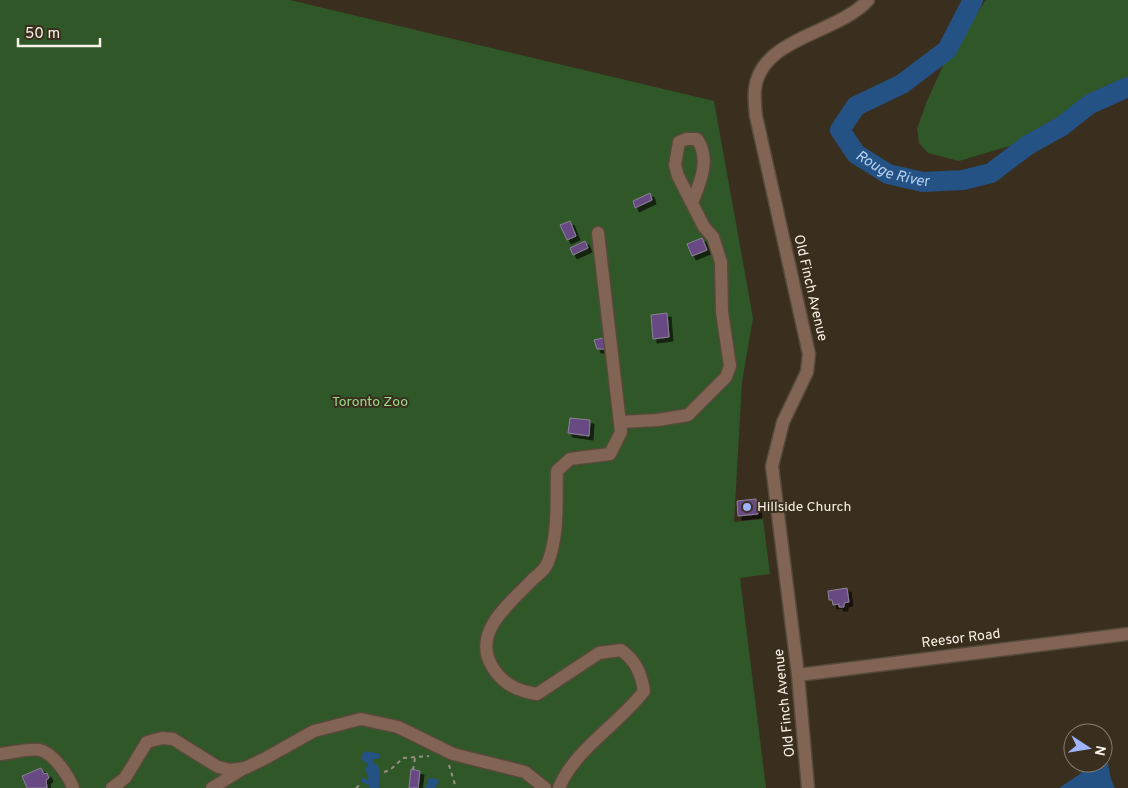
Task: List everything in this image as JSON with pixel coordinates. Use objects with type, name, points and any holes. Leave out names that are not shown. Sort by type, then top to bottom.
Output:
[{"type":"street","name":"Old Finch Avenue","points":[[808,788],[798,675],[772,466],[783,422],[807,372],[809,354],[756,116],[755,89],[760,72],[772,57],[792,42],[859,10],[868,0]]},
{"type":"street","points":[[620,422],[688,416],[726,377],[730,366],[722,312],[721,262],[718,249],[692,203]]},
{"type":"street","points":[[559,788],[562,778],[587,747],[617,721],[644,691],[641,675],[632,658],[621,650],[599,653],[537,694],[517,690],[499,676],[488,660],[485,641],[493,621],[548,564],[556,530],[557,471],[570,459],[610,454],[621,432],[598,233]]},
{"type":"street","name":"Reesor Road","points":[[798,675],[1128,634]]},
{"type":"street","points":[[212,788],[314,731],[361,719],[398,727],[453,754],[525,772],[545,788]]},
{"type":"street","points":[[112,788],[125,778],[147,742],[162,738],[173,739],[183,744],[218,767],[231,770],[245,768]]},
{"type":"street","points":[[0,754],[41,750],[52,758],[70,780],[73,788]]},
{"type":"path","points":[[384,772],[390,770],[404,758],[433,756]]},
{"type":"path","points":[[413,770],[415,758]]},
{"type":"path","points":[[441,760],[449,765],[456,788]]},
{"type":"path","points":[[356,788],[362,783]]},
{"type":"green space","name":"Toronto Zoo","points":[[0,0],[290,0],[714,101],[753,318],[742,382],[734,522],[763,519],[770,574],[740,578],[766,788],[0,788]]},
{"type":"green space","points":[[986,0],[1128,0],[1128,86],[1013,145],[959,161],[928,153],[919,143],[917,129],[927,101],[947,57]]},
{"type":"water","points":[[365,751],[380,754],[379,759],[375,758],[372,761],[378,766],[380,775],[379,788],[370,788],[370,786],[362,782],[362,777],[366,780],[369,777],[365,770],[368,764],[367,762],[365,764],[361,757]]},
{"type":"water","points":[[1110,773],[1115,788],[1059,788],[1080,774]]},
{"type":"water","points":[[434,778],[439,781],[435,788],[426,788],[428,779]]},
{"type":"building","points":[[650,193],[652,200],[635,208],[633,201]]},
{"type":"building","points":[[570,221],[576,236],[567,240],[560,225]]},
{"type":"building","points":[[702,238],[707,250],[692,256],[687,244]]},
{"type":"building","points":[[585,241],[588,248],[573,255],[570,248]]},
{"type":"building","points":[[667,313],[669,337],[653,339],[651,315]]},
{"type":"building","points":[[603,338],[605,349],[597,349],[594,340]]},
{"type":"building","points":[[570,418],[590,420],[589,436],[568,433]]},
{"type":"building","name":"Hillside Church","points":[[756,499],[758,514],[738,516],[737,501]]},
{"type":"building","points":[[847,588],[849,602],[844,603],[844,607],[839,607],[839,604],[833,605],[832,600],[829,600],[828,591]]},
{"type":"building","points":[[41,768],[44,774],[47,773],[49,778],[46,780],[47,788],[27,788],[22,776]]},
{"type":"building","points":[[411,769],[420,771],[418,788],[409,788]]},
{"type":"waterway","name":"Rouge River","points":[[973,0],[947,50],[902,84],[856,106],[840,130],[856,154],[888,174],[923,182],[963,180],[991,173],[1028,145],[1062,126],[1090,104],[1128,87]]},
{"type":"place","name":"Hillside Church","points":[[747,507]]}]
